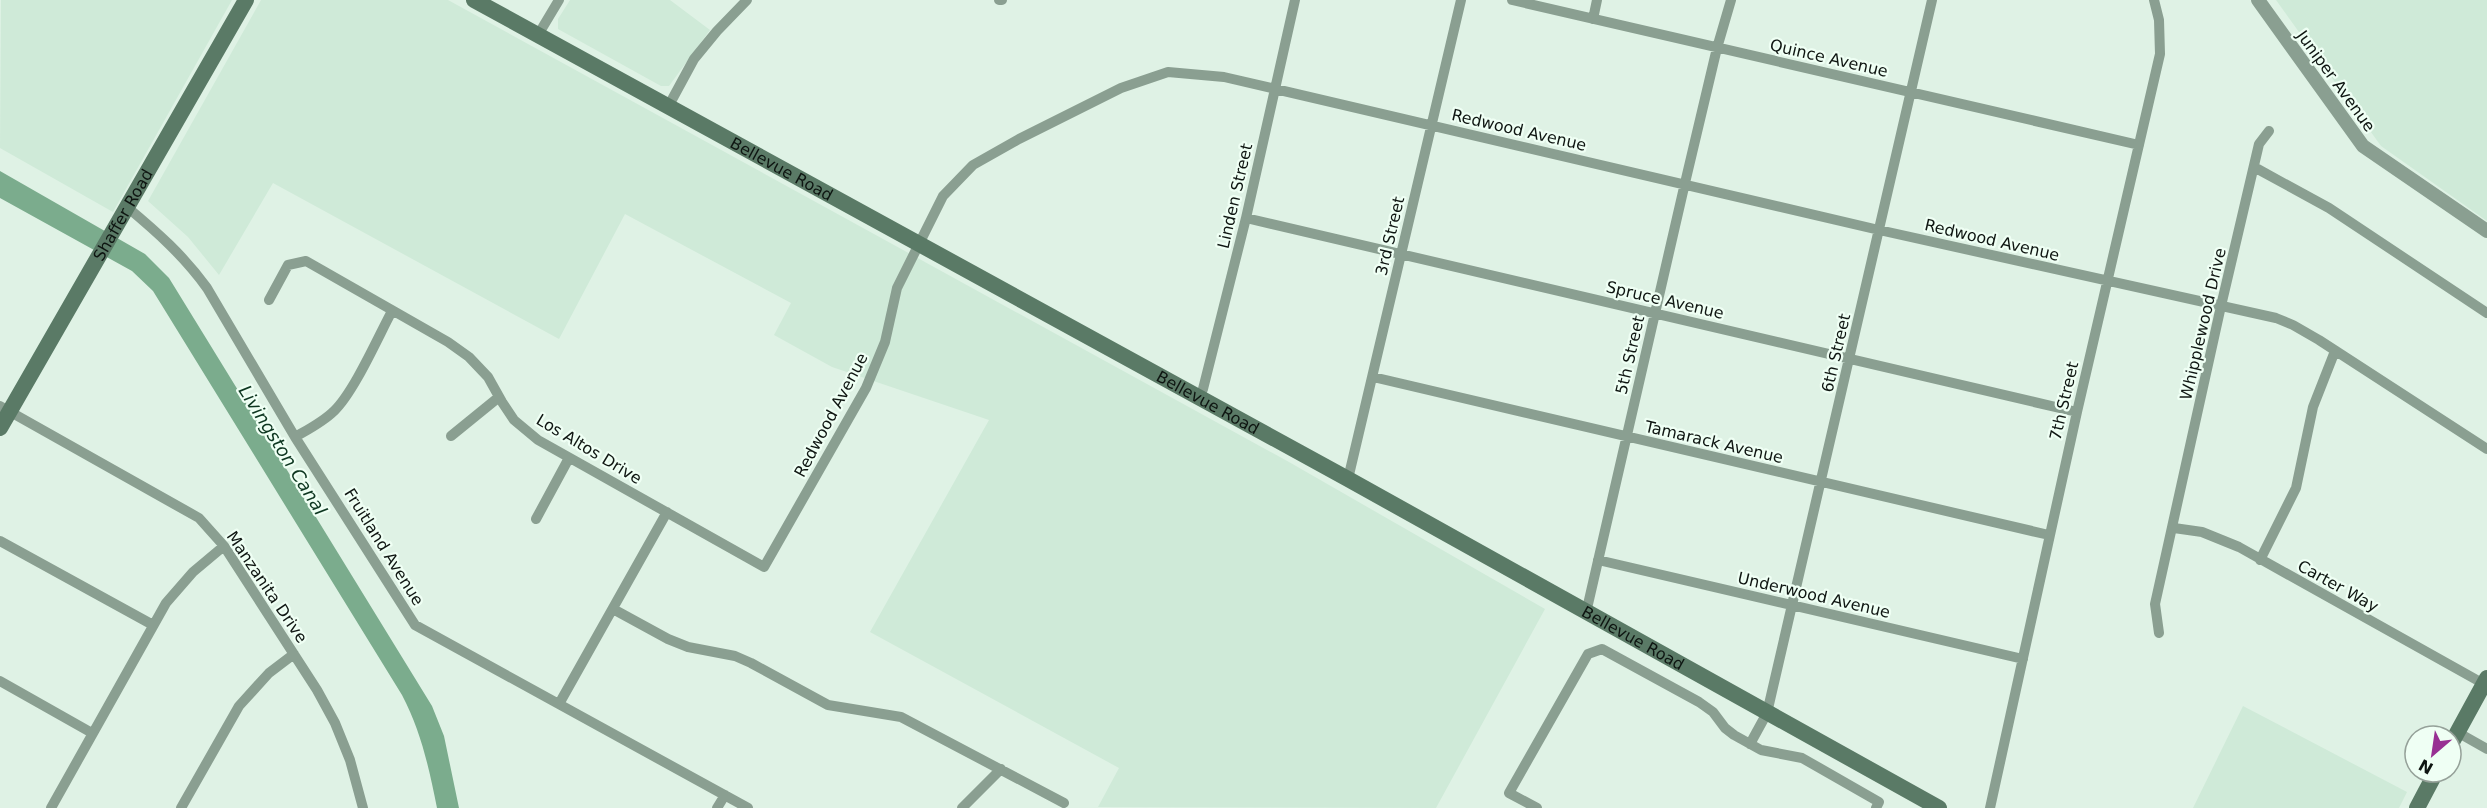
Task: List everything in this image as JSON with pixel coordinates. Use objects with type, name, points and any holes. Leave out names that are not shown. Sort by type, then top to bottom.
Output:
[{"type":"main road","name":"Shaffer Road","points":[[0,428],[5,408],[93,267],[246,0]]},
{"type":"main road","name":"Bellevue Road","points":[[474,0],[1348,479],[1939,808]]},
{"type":"main road","points":[[2462,724],[2485,681]]},
{"type":"main road","points":[[2417,808],[2430,784]]},
{"type":"street","points":[[538,35],[560,0]]},
{"type":"street","points":[[668,107],[694,59],[747,0]]},
{"type":"street","name":"Linden Street","points":[[1198,398],[1203,389],[1246,218],[1295,0]]},
{"type":"street","name":"3rd Street","points":[[1348,479],[1461,0]]},
{"type":"street","name":"Quince Avenue","points":[[1512,0],[2139,145]]},
{"type":"street","points":[[1593,19],[1597,0]]},
{"type":"street","name":"5th Street","points":[[1586,613],[1684,183],[1731,0]]},
{"type":"street","name":"6th Street","points":[[1750,744],[1767,713],[1932,0]]},
{"type":"street","name":"7th Street","points":[[1990,808],[2049,535],[2160,54],[2159,20],[2154,0]]},
{"type":"street","name":"Juniper Avenue","points":[[2258,0],[2363,146],[2487,231]]},
{"type":"street","name":"Redwood Avenue","points":[[764,567],[866,388],[885,342],[897,288],[944,196],[974,165],[1019,139],[1121,88],[1168,72],[1224,77],[1879,230],[2276,318],[2293,325],[2335,351],[2487,449]]},
{"type":"street","name":"Whipplewood Drive","points":[[2159,633],[2155,604],[2174,528],[2220,306],[2259,144],[2269,131]]},
{"type":"street","points":[[2254,167],[2329,208],[2487,313]]},
{"type":"street","name":"Fruitland Avenue","points":[[127,207],[167,241],[191,266],[207,288],[295,436],[415,625],[748,808]]},
{"type":"street","name":"Spruce Avenue","points":[[1246,218],[2077,412]]},
{"type":"street","name":"Los Altos Drive","points":[[269,300],[288,265],[306,261],[448,342],[469,357],[488,377],[514,420],[538,440],[764,567]]},
{"type":"street","points":[[295,436],[317,424],[335,410],[347,394],[392,311]]},
{"type":"street","points":[[2260,560],[2296,488],[2313,407],[2335,351]]},
{"type":"street","name":"Tamarack Avenue","points":[[1373,377],[1626,438],[2049,535]]},
{"type":"street","points":[[451,436],[499,397]]},
{"type":"street","name":"Manzanita Drive","points":[[5,408],[199,518],[224,546],[317,690],[335,723],[353,770],[363,808]]},
{"type":"street","points":[[536,519],[569,458]]},
{"type":"street","points":[[559,704],[667,512]]},
{"type":"street","name":"Carter Way","points":[[2174,528],[2202,532],[2239,547],[2485,681]]},
{"type":"street","points":[[0,541],[153,625]]},
{"type":"street","points":[[51,808],[166,603],[179,587],[224,546]]},
{"type":"street","name":"Underwood Avenue","points":[[1598,560],[2023,659]]},
{"type":"street","points":[[612,609],[688,647],[735,656],[751,663],[828,705],[901,717],[1064,803]]},
{"type":"street","points":[[1537,808],[1509,793],[1588,654],[1602,649],[1699,702],[1713,712],[1725,728],[1750,744],[1761,750],[1802,758],[1877,805]]},
{"type":"street","points":[[181,808],[239,706],[268,673],[294,654]]},
{"type":"street","points":[[0,681],[92,733]]},
{"type":"street","points":[[2463,741],[2487,748]]},
{"type":"street","points":[[962,808],[1001,769]]},
{"type":"street","points":[[717,808],[725,795]]},
{"type":"shaded area","points":[[1,0],[232,0],[113,212],[0,148]]},
{"type":"shaded area","points":[[261,0],[448,0],[1289,462],[1545,609],[1436,808],[1098,807],[1119,768],[870,632],[989,420],[832,367],[774,335],[791,303],[625,214],[559,339],[273,183],[219,275],[188,237],[148,201]]},
{"type":"shaded area","points":[[570,0],[670,0],[710,30],[669,86],[661,86],[558,29],[558,19]]},
{"type":"shaded area","points":[[2276,0],[2487,0],[2487,221],[2381,146]]},
{"type":"shaded area","points":[[0,171],[145,254],[169,278],[432,706],[444,736],[459,808],[437,808],[419,736],[402,695],[153,291],[132,271],[0,198]]},
{"type":"shaded area","points":[[2243,706],[2407,792],[2399,808],[2193,808]]},
{"type":"water label","name":"Livingston Canal","points":[[283,450]]}]
